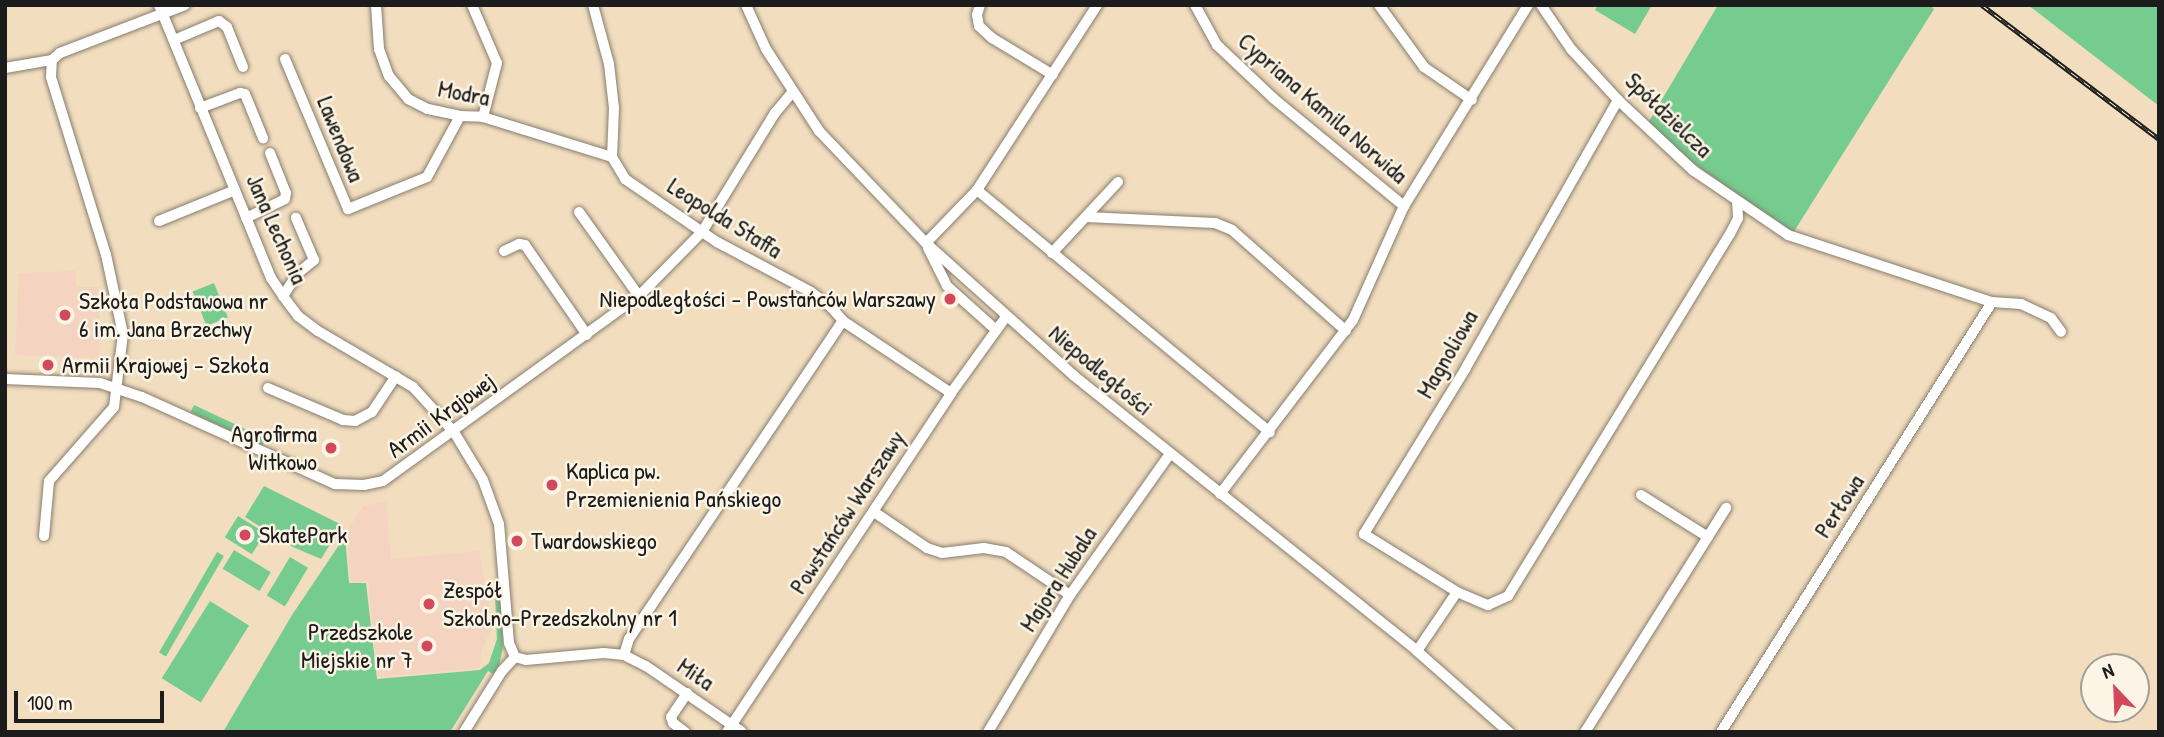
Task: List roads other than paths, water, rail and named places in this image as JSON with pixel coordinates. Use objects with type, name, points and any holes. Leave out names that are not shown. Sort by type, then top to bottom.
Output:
[{"type":"street","points":[[5,68],[52,60],[60,53],[161,10],[185,5]]},
{"type":"street","name":"Modra","points":[[376,5],[379,49],[389,76],[408,99],[428,109],[460,116],[484,117],[611,157]]},
{"type":"street","points":[[472,5],[497,63],[484,117]]},
{"type":"street","points":[[593,5],[609,64],[614,108],[611,157]]},
{"type":"street","name":"Niepodległości","points":[[746,5],[766,49],[792,93],[840,155],[926,243],[1006,318],[1170,455],[1417,651],[1509,732]]},
{"type":"street","points":[[980,5],[976,15],[979,26],[992,38],[1052,75]]},
{"type":"street","points":[[996,330],[947,286],[926,243],[977,190],[1097,5]]},
{"type":"street","name":"Cypriana Kamila Norwida","points":[[1195,5],[1217,45],[1293,115],[1404,206]]},
{"type":"street","points":[[1379,5],[1424,67],[1472,100]]},
{"type":"street","points":[[1220,494],[1346,331],[1404,206],[1472,100],[1528,5]]},
{"type":"street","name":"Spółdzielcza","points":[[1541,5],[1571,49],[1618,100],[1694,171],[1788,235],[1992,302],[2021,304],[2051,318],[2061,332]]},
{"type":"street","name":"Jana Lechonia","points":[[161,10],[271,278],[282,296],[298,316],[318,331],[396,376],[422,395],[454,432],[483,480],[495,508],[509,643],[515,657]]},
{"type":"street","points":[[174,40],[219,21],[227,27],[243,67]]},
{"type":"street","name":"Lawendowa","points":[[285,59],[348,209],[426,177],[460,116]]},
{"type":"street","points":[[44,536],[49,481],[106,420],[116,402],[123,334],[121,312],[51,77],[52,60]]},
{"type":"street","points":[[200,108],[240,93],[245,94],[263,138]]},
{"type":"street","name":"Armii Krajowej","points":[[5,379],[100,383],[118,388],[335,484],[363,485],[383,481],[639,296],[702,232],[775,113],[792,93]]},
{"type":"street","name":"Magnoliowa","points":[[1618,100],[1466,368],[1364,534],[1457,592],[1488,604],[1508,596],[1730,234],[1738,218],[1737,201]]},
{"type":"street","points":[[246,218],[285,199],[286,193],[270,153]]},
{"type":"street","name":"Leopolda Staffa","points":[[611,157],[625,179],[702,232],[781,279],[811,292],[831,307],[843,321],[951,393]]},
{"type":"street","points":[[1052,253],[1118,182]]},
{"type":"street","points":[[159,221],[235,190]]},
{"type":"street","points":[[977,190],[1270,432]]},
{"type":"street","points":[[579,212],[639,296]]},
{"type":"street","points":[[1086,217],[1215,223],[1232,230],[1346,331]]},
{"type":"street","points":[[282,296],[298,273],[314,260],[296,218]]},
{"type":"street","points":[[504,251],[519,244],[525,245],[587,335]]},
{"type":"street","name":"Perłowa","points":[[1721,732],[1992,302]]},
{"type":"street","name":"Powstańców Warszawy","points":[[729,728],[951,393],[1006,318]]},
{"type":"street","points":[[464,732],[502,671],[515,657],[534,659],[604,653],[624,655],[628,639],[843,321]]},
{"type":"street","points":[[268,388],[343,420],[355,421],[372,412],[396,376]]},
{"type":"street","name":"Majora Hubala","points":[[988,732],[1070,595],[1170,455]]},
{"type":"street","points":[[1641,495],[1708,537]]},
{"type":"street","points":[[1585,732],[1727,508]]},
{"type":"street","points":[[874,512],[927,548],[943,553],[984,548],[1006,552],[1070,595]]},
{"type":"street","points":[[1417,651],[1457,592]]},
{"type":"street","name":"Miła","points":[[624,655],[687,693],[729,728],[742,732]]},
{"type":"street","points":[[685,732],[673,723],[671,717],[687,693]]},
{"type":"railway","points":[[1982,5],[2159,139]]},
{"type":"place","name":"Niepodległości - Powstańców Warszawy","points":[[950,299]]},
{"type":"place","name":"Szkoła Podstawowa nr 6 im. Jana Brzechwy","points":[[65,315]]},
{"type":"place","name":"Armii Krajowej - Szkoła","points":[[48,365]]},
{"type":"place","name":"Agrofirma Witkowo","points":[[331,448]]},
{"type":"place","name":"Kaplica pw. Przemienienia Pańskiego","points":[[552,485]]},
{"type":"place","name":"SkatePark","points":[[245,535]]},
{"type":"place","name":"Twardowskiego","points":[[517,541]]},
{"type":"place","name":"Zespół Szkolno-Przedszkolny nr 1","points":[[429,604]]},
{"type":"place","name":"Przedszkole Miejskie nr 7","points":[[427,646]]}]
